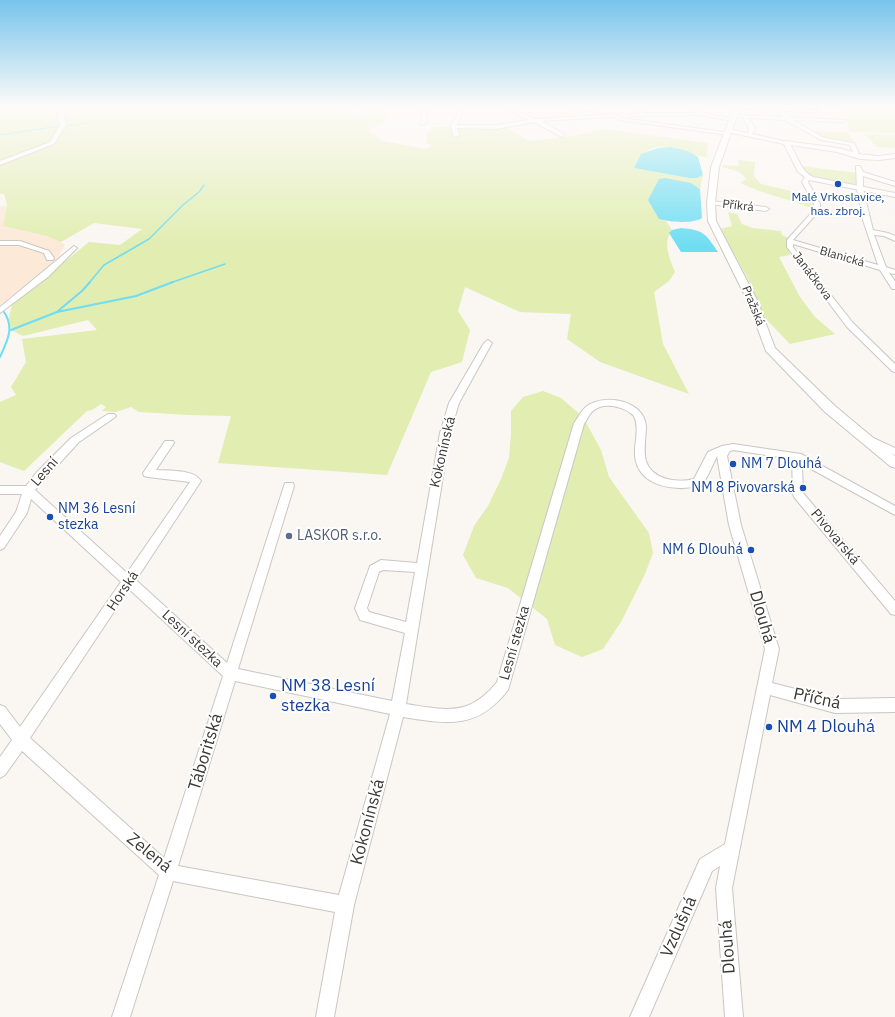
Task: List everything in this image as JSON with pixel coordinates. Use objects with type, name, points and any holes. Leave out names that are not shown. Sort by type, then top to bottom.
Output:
[{"type":"main road","name":"Pražská","points":[[720,152],[715,167],[711,203],[712,221],[752,300],[770,349],[808,389],[862,437],[895,463]]},
{"type":"street","points":[[0,163],[30,152]]},
{"type":"street","name":"Janáčkova","points":[[793,152],[801,174],[807,178],[805,182],[817,204],[817,210],[789,242],[790,247],[850,325],[895,369]]},
{"type":"street","points":[[844,152],[860,157],[871,158],[895,156]]},
{"type":"street","points":[[860,157],[858,167],[860,173],[860,189],[869,232],[882,269],[895,287]]},
{"type":"street","points":[[860,173],[895,184]]},
{"type":"street","points":[[807,178],[825,183],[895,195]]},
{"type":"street","name":"Příkrá","points":[[711,203],[766,209]]},
{"type":"street","points":[[869,232],[886,234],[895,239]]},
{"type":"street","name":"Blanická","points":[[789,242],[895,272]]},
{"type":"street","points":[[0,243],[20,243],[47,252],[50,258]]},
{"type":"street","points":[[0,311],[18,295],[45,275],[74,248]]},
{"type":"street","name":"Kokonínská","points":[[325,1017],[345,905],[398,709],[445,433],[454,404],[488,343]]},
{"type":"street","name":"Lesní stezka","points":[[29,490],[230,674],[398,709],[441,716],[465,714],[481,707],[492,699],[503,685],[579,423],[590,409],[600,404],[613,404],[635,412],[641,420],[641,461],[647,471],[657,479],[668,483],[679,485],[698,482],[703,475],[712,454],[726,448]]},
{"type":"street","name":"Lesní","points":[[0,545],[20,513],[29,490],[40,476],[75,440],[112,416]]},
{"type":"street","points":[[862,437],[895,452]]},
{"type":"street","name":"Horská","points":[[0,770],[196,481],[190,478],[148,473],[169,443]]},
{"type":"street","points":[[726,448],[733,447],[797,456],[895,511]]},
{"type":"street","name":"Dlouhá","points":[[726,448],[722,456],[736,525],[772,649],[724,888],[734,1017]]},
{"type":"street","name":"Pivovarská","points":[[797,456],[798,494],[895,610]]},
{"type":"street","name":"Táboritská","points":[[121,1017],[289,486]]},
{"type":"street","points":[[0,490],[29,490]]},
{"type":"street","points":[[413,628],[364,616],[361,608],[374,569],[381,565],[422,568]]},
{"type":"street","name":"Příčná","points":[[764,687],[835,706],[895,705]]},
{"type":"street","name":"Zelená","points":[[0,712],[21,740],[168,872],[345,905]]},
{"type":"street","name":"Vzdušná","points":[[639,1017],[706,865],[732,849]]},
{"type":"shaded area","points":[[7,205],[3,226],[46,236],[65,244],[58,258],[0,305],[0,206]]},
{"type":"green space","points":[[0,152],[645,152],[634,168],[689,178],[697,178],[703,175],[700,189],[691,183],[659,219],[666,221],[672,230],[669,234],[667,245],[669,256],[675,272],[669,281],[654,292],[663,344],[689,394],[600,362],[567,339],[571,314],[520,312],[465,287],[458,311],[470,330],[462,362],[431,372],[387,475],[218,463],[231,416],[139,412],[131,407],[116,412],[102,411],[106,407],[101,404],[92,410],[87,411],[24,471],[0,462],[0,402],[16,395],[11,387],[26,362],[22,339],[97,330],[88,320],[23,336],[11,330],[9,318],[12,305],[89,242],[120,245],[142,229],[94,223],[61,242],[46,236],[3,226],[7,205],[4,194],[0,194]]},
{"type":"green space","points":[[688,152],[707,152],[707,157]]},
{"type":"green space","points":[[738,160],[755,162],[754,176],[761,184],[799,193],[809,197],[812,208],[740,183],[746,179],[742,174],[722,167],[723,165],[739,166]]},
{"type":"green space","points":[[800,166],[858,173],[859,187],[810,178]]},
{"type":"green space","points":[[728,212],[737,214],[742,224],[753,228],[781,231],[782,235],[789,238],[787,244],[790,255],[779,257],[800,297],[815,317],[835,334],[790,344],[765,318],[747,277],[720,229],[732,226]]},
{"type":"green space","points":[[543,391],[561,398],[583,417],[601,450],[609,477],[649,533],[653,553],[645,574],[621,622],[603,649],[582,657],[555,645],[547,619],[508,588],[476,578],[463,555],[474,526],[488,506],[509,458],[511,411],[523,397]]},
{"type":"water","points":[[645,152],[690,152],[698,157],[703,175],[697,178],[689,178],[634,168],[641,154]]},
{"type":"water","points":[[665,178],[691,183],[700,189],[702,218],[687,222],[675,222],[659,219],[648,200],[659,179]]},
{"type":"water","points":[[681,228],[699,231],[707,237],[718,252],[681,252],[669,233],[672,230]]},
{"type":"waterway","points":[[89,283],[104,265],[149,239],[183,205],[199,192],[204,185]]},
{"type":"waterway","points":[[170,283],[225,264]]},
{"type":"waterway","points":[[58,311],[82,291],[90,282]]},
{"type":"waterway","points":[[11,330],[57,312],[136,296],[173,282]]},
{"type":"waterway","points":[[0,357],[9,334],[9,324],[4,312]]},
{"type":"place","name":"Malé Vrkoslavice, has. zbroj.","points":[[838,184]]},
{"type":"place","name":"NM 7 Dlouhá","points":[[733,464]]},
{"type":"place","name":"NM 8 Pivovarská","points":[[803,488]]},
{"type":"place","name":"NM 36 Lesní stezka","points":[[50,517]]},
{"type":"place","name":"LASKOR s.r.o.","points":[[289,536]]},
{"type":"place","name":"NM 6 Dlouhá","points":[[751,550]]},
{"type":"place","name":"NM 38 Lesní stezka","points":[[273,696]]},
{"type":"place","name":"NM 4 Dlouhá","points":[[769,727]]}]
